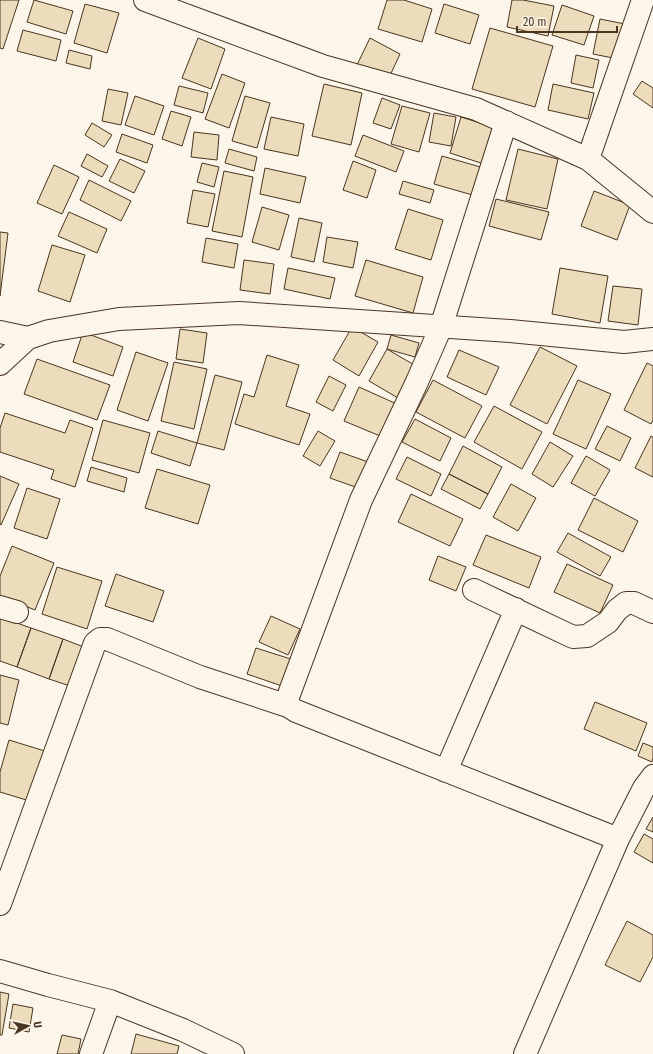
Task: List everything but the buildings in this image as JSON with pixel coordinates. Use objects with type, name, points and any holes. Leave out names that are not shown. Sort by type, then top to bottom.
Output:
[{"type":"street","points":[[145,0],[324,66],[476,109],[588,159],[653,212]]},
{"type":"street","points":[[588,159],[643,0]]},
{"type":"street","points":[[288,706],[288,697],[361,500],[416,384],[441,327],[506,122]]},
{"type":"street","points":[[0,364],[28,338],[49,331],[119,319],[239,313],[510,331],[624,342],[653,339]]},
{"type":"street","points":[[0,332],[28,338]]},
{"type":"street","points":[[474,590],[573,637],[586,636],[608,622],[617,610],[626,603],[634,603],[653,612]]},
{"type":"street","points":[[446,771],[516,610]]},
{"type":"street","points":[[0,904],[95,643],[100,639],[106,639],[200,677],[288,706],[296,711],[618,839]]},
{"type":"street","points":[[525,1054],[618,839],[644,788],[653,776]]},
{"type":"street","points":[[0,971],[48,986],[110,1001],[183,1030],[233,1054]]},
{"type":"street","points":[[91,1054],[110,1001]]}]
